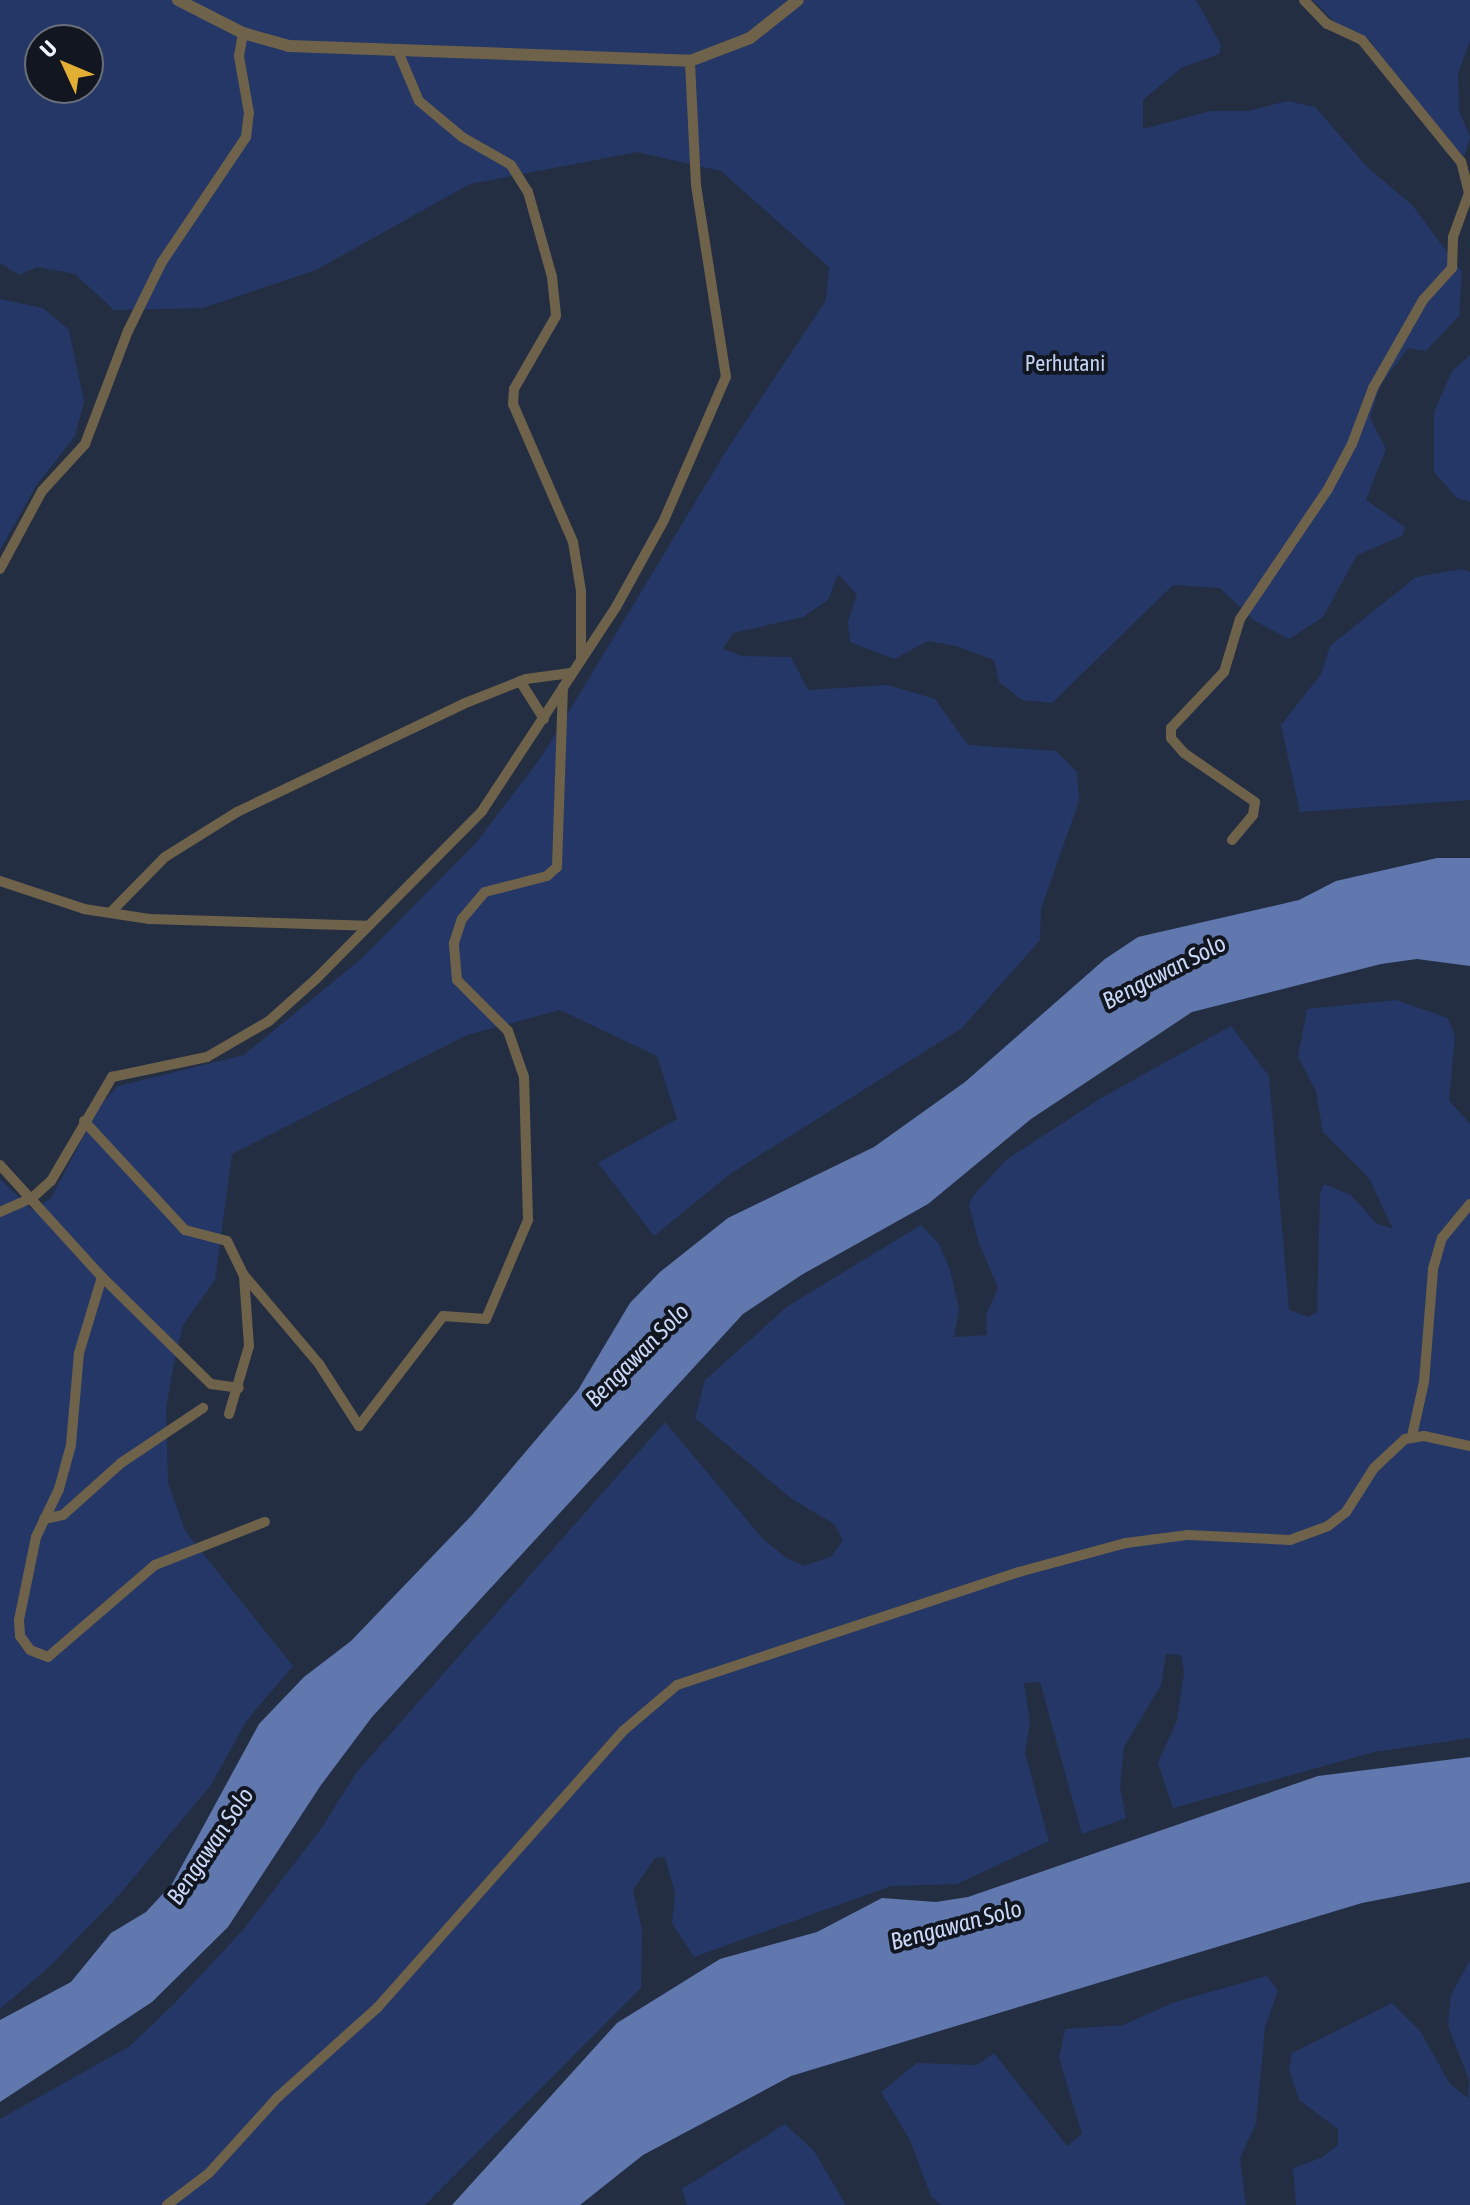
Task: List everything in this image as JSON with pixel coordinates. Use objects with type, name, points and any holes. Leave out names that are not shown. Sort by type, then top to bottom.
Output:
[{"type":"street","points":[[178,0],[243,33],[335,51],[397,49],[690,61],[750,38],[798,0]]},
{"type":"street","points":[[1232,840],[1253,815],[1255,802],[1184,753],[1170,731],[1224,672],[1240,619],[1340,468],[1369,395],[1423,300],[1450,272],[1453,237],[1469,193],[1461,162],[1362,40],[1327,24],[1304,0]]},
{"type":"street","points":[[0,569],[42,491],[85,444],[128,331],[162,262],[246,137],[249,113],[239,56],[243,33]]},
{"type":"street","points":[[397,49],[419,101],[462,137],[511,165],[528,192],[557,308],[547,336],[514,389],[513,404],[573,542],[581,591],[581,658]]},
{"type":"street","points":[[0,1212],[33,1197],[54,1177],[112,1077],[207,1057],[269,1021],[482,811],[544,719],[650,548],[726,377],[696,185],[690,61]]},
{"type":"street","points":[[110,913],[165,857],[237,812],[401,731],[520,681],[571,673]]},
{"type":"street","points":[[520,681],[544,719]]},
{"type":"street","points":[[84,1121],[185,1230],[225,1239],[243,1274],[319,1364],[359,1426],[443,1316],[488,1317],[528,1220],[524,1077],[508,1031],[457,980],[454,943],[469,907],[485,892],[547,876],[557,867],[563,686]]},
{"type":"street","points":[[0,881],[110,913],[202,924],[367,926]]},
{"type":"street","points":[[0,1165],[33,1197],[102,1277],[211,1384],[239,1388]]},
{"type":"street","points":[[167,2205],[193,2188],[278,2097],[378,2007],[592,1765],[641,1714],[677,1685],[1019,1572],[1126,1543],[1188,1535],[1290,1540],[1309,1534],[1346,1512],[1380,1461],[1412,1436],[1424,1382],[1433,1269],[1442,1238],[1470,1204]]},
{"type":"street","points":[[229,1414],[239,1388],[250,1329],[243,1274]]},
{"type":"street","points":[[102,1277],[79,1353],[71,1445],[59,1489],[44,1519],[18,1627],[30,1650],[42,1659],[72,1641],[155,1565],[265,1522]]},
{"type":"street","points":[[44,1519],[63,1515],[121,1463],[203,1408]]},
{"type":"street","points":[[1412,1436],[1470,1446]]},
{"type":"green space","name":"Perhutani","points":[[0,0],[1196,0],[1221,45],[1219,54],[1181,68],[1143,100],[1143,129],[1211,111],[1249,111],[1287,101],[1315,107],[1368,168],[1412,205],[1462,272],[1459,316],[1426,351],[1408,348],[1380,386],[1370,418],[1386,449],[1366,500],[1405,527],[1402,536],[1357,555],[1323,617],[1289,639],[1255,621],[1220,588],[1173,585],[1052,703],[1022,700],[999,682],[994,660],[956,646],[928,641],[894,659],[850,642],[848,621],[857,595],[838,574],[828,600],[803,617],[733,633],[723,649],[742,656],[791,657],[808,690],[888,685],[935,699],[968,745],[1056,751],[1077,772],[1079,801],[1041,909],[1040,940],[962,1028],[730,1174],[654,1236],[598,1163],[677,1119],[657,1056],[560,1010],[467,1035],[232,1154],[215,1280],[183,1325],[173,1368],[166,1410],[168,1482],[185,1531],[293,1666],[247,1720],[211,1785],[119,1895],[48,1968],[0,2009],[0,1179],[32,1210],[51,1198],[99,1107],[118,1086],[244,1055],[360,960],[475,844],[542,756],[728,448],[826,300],[829,267],[721,171],[637,152],[470,184],[316,270],[203,308],[114,310],[75,274],[37,267],[19,275],[0,263]]},
{"type":"green space","points":[[1313,0],[1470,0],[1470,41],[1458,73],[1459,111],[1470,137],[1464,157],[1391,75],[1370,40],[1338,25]]},
{"type":"green space","points":[[0,299],[43,308],[69,330],[84,402],[75,436],[36,486],[0,550]]},
{"type":"green space","points":[[1470,355],[1470,502],[1457,498],[1434,472],[1434,412],[1452,371]]},
{"type":"green space","points":[[1462,569],[1470,572],[1470,800],[1300,812],[1281,725],[1321,674],[1330,646],[1416,577]]},
{"type":"green space","points":[[1396,1000],[1448,1018],[1455,1036],[1449,1100],[1470,1124],[1470,1738],[1374,1752],[1173,1808],[1158,1763],[1177,1720],[1184,1673],[1181,1655],[1166,1654],[1161,1685],[1124,1747],[1120,1787],[1126,1818],[1082,1834],[1040,1682],[1024,1683],[1030,1723],[1025,1753],[1049,1841],[957,1884],[891,1886],[694,1957],[672,1923],[675,1893],[665,1857],[655,1858],[633,1890],[642,1930],[641,1988],[425,2205],[0,2205],[0,2119],[130,2046],[174,2004],[243,1930],[321,1829],[356,1773],[665,1422],[762,1538],[785,1557],[804,1566],[832,1556],[843,1540],[834,1524],[792,1499],[695,1418],[705,1380],[788,1306],[921,1225],[939,1244],[950,1270],[959,1309],[954,1337],[987,1335],[986,1315],[998,1288],[979,1243],[969,1205],[973,1196],[1006,1160],[1101,1098],[1231,1026],[1269,1076],[1289,1310],[1308,1317],[1317,1312],[1320,1193],[1324,1184],[1351,1195],[1376,1223],[1393,1229],[1369,1178],[1323,1132],[1316,1091],[1298,1057],[1307,1009]]},
{"type":"green space","points":[[1470,1960],[1470,2205],[1296,2205],[1293,2168],[1321,2158],[1338,2145],[1338,2129],[1299,2100],[1289,2069],[1292,2053],[1392,2003],[1420,2031],[1450,2084],[1468,2098],[1469,2080],[1448,2026],[1451,1995]]},
{"type":"green space","points":[[1267,1976],[1278,1991],[1265,2027],[1256,2123],[1240,2158],[1246,2205],[941,2205],[931,2196],[910,2140],[881,2092],[917,2063],[977,2065],[994,2053],[1067,2146],[1082,2134],[1059,2058],[1065,2029],[1123,2025],[1175,2002]]},
{"type":"green space","points":[[785,2124],[814,2151],[846,2205],[687,2205],[682,2189]]},
{"type":"water","name":"Bengawan Solo","points":[[1437,858],[1470,858],[1470,966],[1417,959],[1381,964],[1192,1012],[1031,1119],[928,1204],[803,1274],[743,1314],[372,1717],[321,1785],[228,1927],[152,2002],[0,2102],[0,2020],[71,1982],[111,1933],[146,1912],[172,1884],[259,1724],[304,1677],[351,1641],[472,1515],[578,1390],[630,1303],[660,1272],[728,1218],[874,1147],[965,1082],[1105,959],[1138,937],[1299,900],[1336,881]]},
{"type":"water","name":"Bengawan Solo","points":[[1470,1757],[1470,1882],[1362,1903],[791,2076],[643,2155],[580,2205],[452,2205],[617,2023],[720,1959],[817,1932],[882,1898],[936,1902],[968,1897],[1318,1776]]}]
